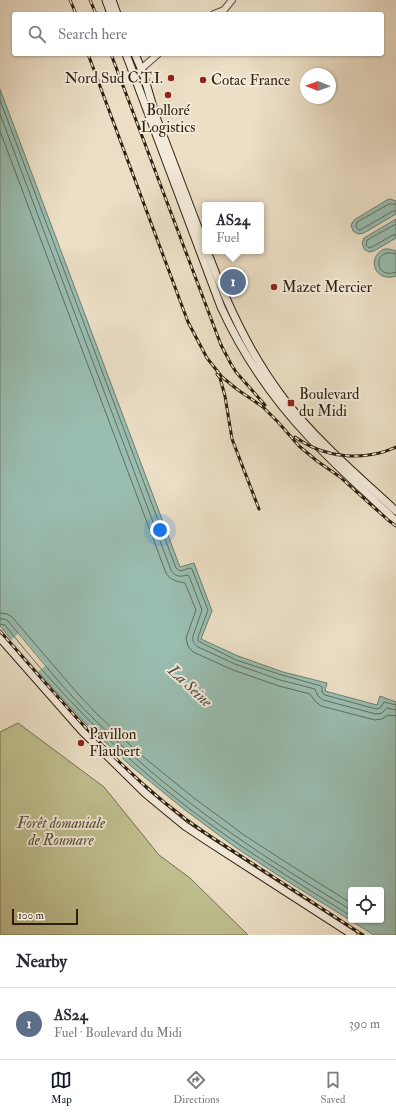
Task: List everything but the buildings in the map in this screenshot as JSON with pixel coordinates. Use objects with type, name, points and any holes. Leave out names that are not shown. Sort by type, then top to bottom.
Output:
[{"type":"main road","points":[[106,0],[110,12]]},
{"type":"main road","points":[[112,0],[116,12]]},
{"type":"main road","points":[[127,56],[138,72]]},
{"type":"main road","points":[[131,56],[156,117],[202,238]]},
{"type":"main road","points":[[135,56],[138,72],[202,253]]},
{"type":"main road","points":[[202,254],[223,312],[232,330],[252,364],[280,403],[311,439],[396,520]]},
{"type":"main road","points":[[208,254],[226,301],[251,352],[252,364]]},
{"type":"main road","points":[[223,312],[231,321],[276,388],[312,431],[338,458],[396,510]]},
{"type":"main road","points":[[0,638],[82,731],[162,808],[185,826],[224,852],[353,935]]},
{"type":"street","points":[[219,12],[224,10],[232,0]]},
{"type":"street","points":[[138,72],[156,56]]},
{"type":"green space","name":"Forêt domaniale de Roumare","points":[[18,723],[104,787],[159,855],[190,878],[248,935],[0,935],[0,732]]},
{"type":"water","name":"La Seine","points":[[0,89],[180,567],[194,563],[212,611],[201,639],[238,656],[283,672],[327,683],[325,691],[377,705],[380,696],[396,702],[396,935],[374,935],[355,923],[384,923],[384,887],[348,887],[348,919],[287,881],[235,847],[185,810],[131,766],[86,724],[38,672],[0,626]]},
{"type":"water","points":[[390,199],[396,201],[396,214],[364,233],[358,234],[353,231],[351,225],[354,220]]},
{"type":"water","points":[[396,219],[396,238],[374,251],[369,252],[364,249],[362,243],[364,238]]},
{"type":"water","points":[[384,249],[396,251],[396,276],[383,276],[375,269],[375,258],[378,253]]},
{"type":"pier","points":[[19,633],[46,665],[38,672],[11,640]]},
{"type":"railway","points":[[70,0],[75,12]]},
{"type":"railway","points":[[90,0],[95,12]]},
{"type":"railway","points":[[89,56],[188,322],[207,358],[222,377],[263,407],[299,446],[340,477],[396,526]]},
{"type":"railway","points":[[112,56],[221,345],[236,372],[265,405]]},
{"type":"railway","points":[[217,374],[220,378],[225,396],[232,439],[259,509]]},
{"type":"railway","points":[[295,437],[318,450],[344,456],[370,455],[396,447]]},
{"type":"railway","points":[[0,631],[97,740],[149,790],[177,813],[207,834],[363,935]]},
{"type":"place","name":"Nord Sud C.T.I.","points":[[171,78]]},
{"type":"place","name":"Cotac France","points":[[203,80]]},
{"type":"place","name":"Bolloré Logistics","points":[[168,95]]},
{"type":"place","name":"AS24","points":[[233,282]]},
{"type":"place","name":"Mazet Mercier","points":[[274,287]]},
{"type":"place","name":"Boulevard du Midi","points":[[291,403]]},
{"type":"place","name":"Pavillon Flaubert","points":[[81,743]]}]
